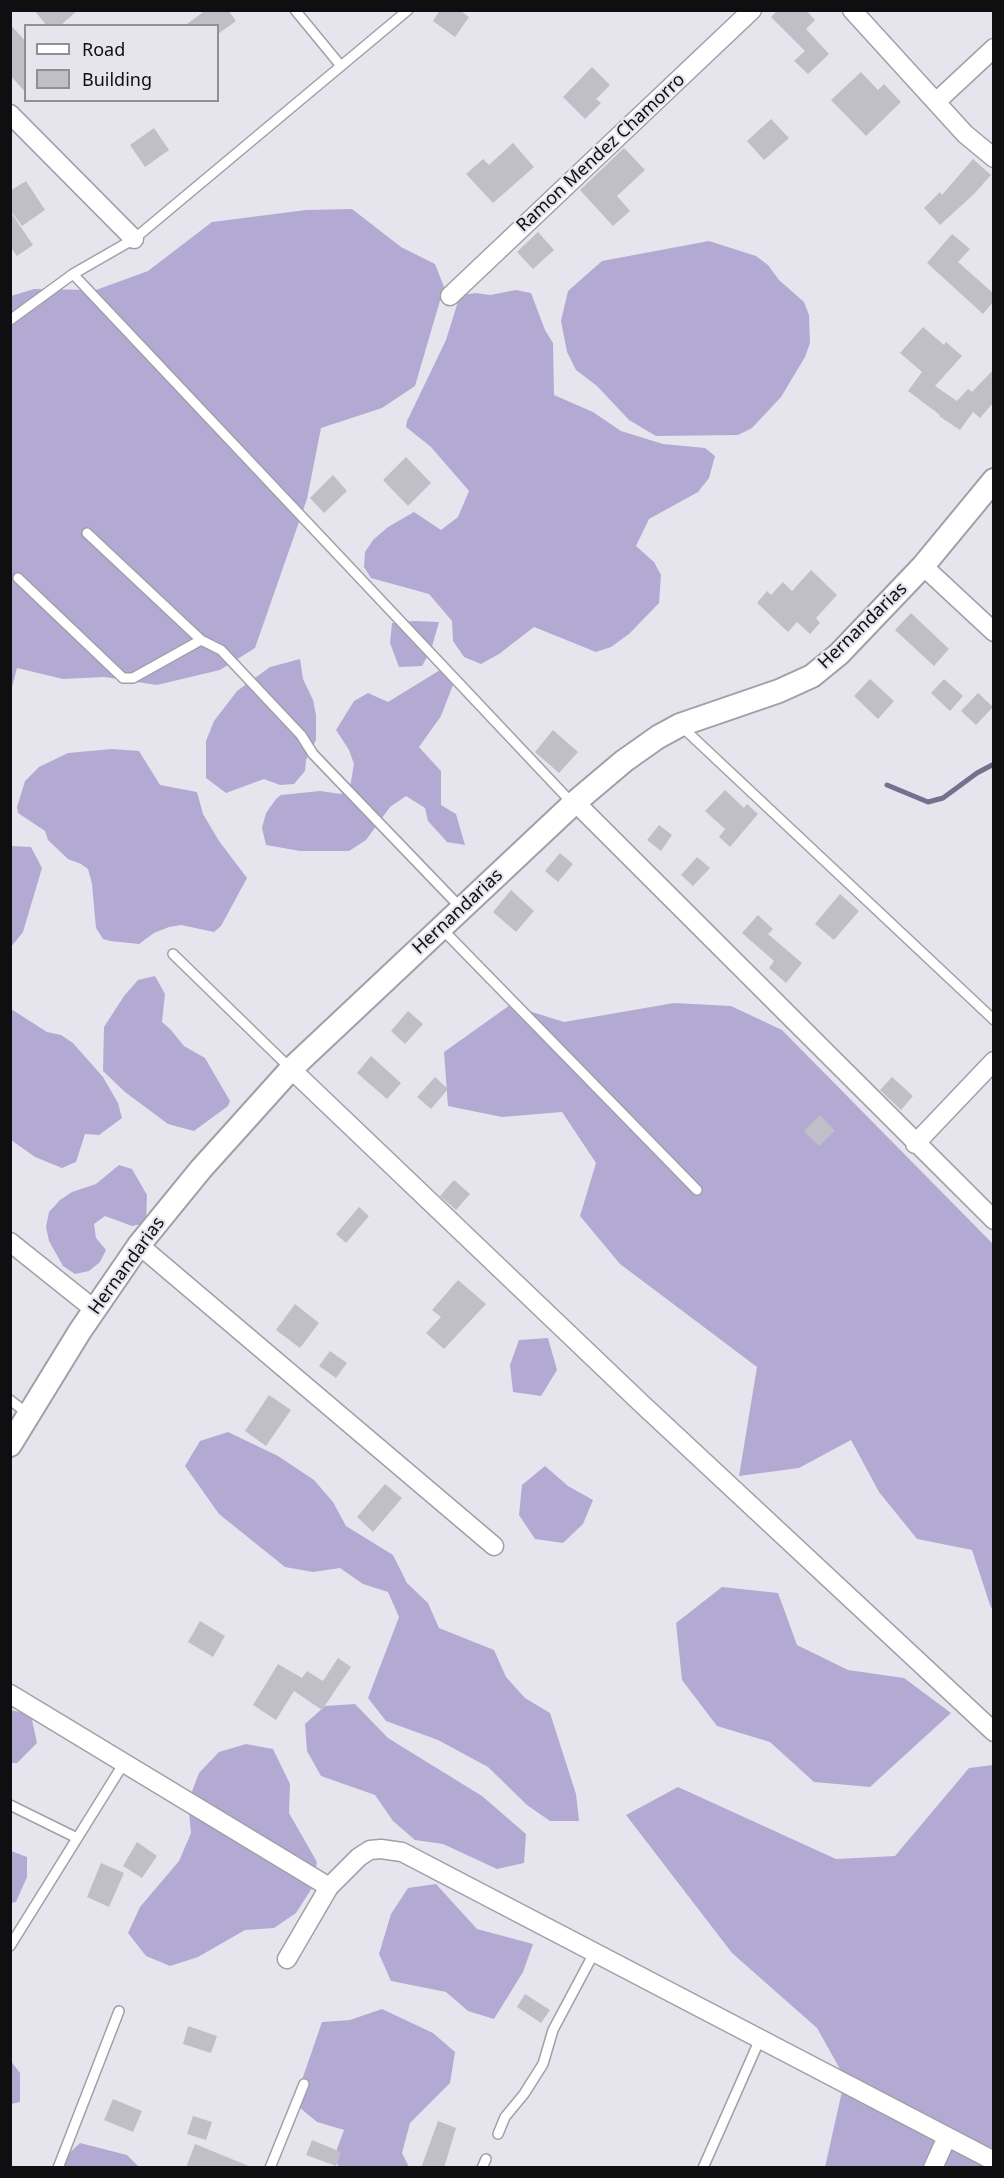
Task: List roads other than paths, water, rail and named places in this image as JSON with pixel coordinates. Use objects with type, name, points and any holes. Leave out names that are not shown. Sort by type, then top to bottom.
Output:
[{"type":"street","name":"Ramon Mendez Chamorro","points":[[450,296],[752,10]]},
{"type":"street","points":[[852,10],[965,134],[993,158]]},
{"type":"street","points":[[936,102],[993,48]]},
{"type":"street","points":[[10,114],[134,238]]},
{"type":"street","name":"Hernandarias","points":[[10,1445],[94,1310],[139,1245],[201,1169],[291,1069],[574,803],[641,749],[680,725],[779,691],[812,676],[839,654],[923,566],[993,480]]},
{"type":"street","points":[[923,566],[993,632]]},
{"type":"street","points":[[574,803],[993,1220]]},
{"type":"street","points":[[915,1144],[993,1061]]},
{"type":"street","points":[[291,1069],[642,1404],[993,1732]]},
{"type":"street","points":[[10,1242],[94,1310]]},
{"type":"street","points":[[139,1245],[494,1546]]},
{"type":"street","points":[[10,1694],[329,1887]]},
{"type":"street","points":[[287,1959],[329,1887],[359,1857],[370,1850],[392,1849],[402,1852],[993,2161]]},
{"type":"street","points":[[933,2168],[947,2137]]},
{"type":"lane","points":[[295,10],[341,66]]},
{"type":"lane","points":[[10,320],[73,273],[134,238],[408,10]]},
{"type":"lane","points":[[73,273],[574,803]]},
{"type":"lane","points":[[87,533],[201,640],[221,650],[301,735],[313,754],[462,909]]},
{"type":"lane","points":[[18,578],[123,678],[133,678],[201,640]]},
{"type":"lane","points":[[680,725],[993,1020]]},
{"type":"lane","points":[[441,928],[697,1190]]},
{"type":"lane","points":[[172,954],[291,1069]]},
{"type":"lane","points":[[10,1400],[28,1414]]},
{"type":"lane","points":[[10,1946],[124,1763]]},
{"type":"lane","points":[[10,1805],[77,1838]]},
{"type":"lane","points":[[498,2134],[505,2117],[524,2094],[543,2064],[553,2030],[594,1953]]},
{"type":"lane","points":[[58,2168],[119,2011]]},
{"type":"lane","points":[[703,2168],[760,2039]]},
{"type":"lane","points":[[270,2168],[304,2085]]},
{"type":"waterway","points":[[887,785],[928,802],[943,798],[977,773],[994,764]]}]
